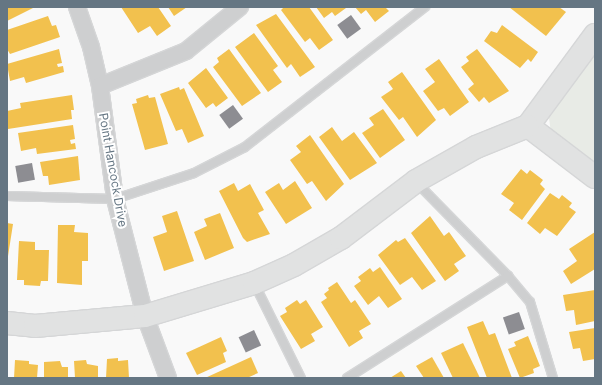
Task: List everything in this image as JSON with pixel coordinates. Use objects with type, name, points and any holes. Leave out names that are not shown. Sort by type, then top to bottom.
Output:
[{"type":"street","name":"Point Hancock Drive","points":[[77,7],[91,47],[100,86],[116,199],[145,316],[168,378]]},
{"type":"street","points":[[100,86],[186,51],[240,7]]},
{"type":"street","points":[[7,323],[35,326],[145,316],[254,282],[294,265],[341,238],[416,181],[476,147],[528,126],[595,35]]},
{"type":"street","points":[[528,126],[595,178]]},
{"type":"lane","points":[[7,196],[116,199],[194,174],[245,147],[425,7]]},
{"type":"lane","points":[[416,181],[508,276],[530,302],[553,378]]},
{"type":"lane","points":[[347,378],[508,276]]},
{"type":"lane","points":[[254,282],[301,378]]},
{"type":"shaded area","points":[[595,51],[595,169],[551,133],[549,118],[550,113]]},
{"type":"building: Homes","points":[[7,7],[35,7],[7,21]]},
{"type":"building: Homes","points":[[121,7],[158,7],[171,26],[157,36],[150,26],[138,33]]},
{"type":"building: Homes","points":[[168,7],[187,7],[174,16]]},
{"type":"building: Homes","points":[[284,7],[309,7],[333,40],[319,50],[310,38],[305,42],[281,10]]},
{"type":"building: Homes","points":[[316,7],[346,8],[335,16],[332,12],[324,18]]},
{"type":"building: Homes","points":[[355,7],[385,7],[389,11],[375,22],[366,10],[361,14]]},
{"type":"building: Homes","points":[[509,7],[559,7],[566,12],[546,36]]},
{"type":"building: Homes","points":[[276,14],[315,67],[300,77],[291,64],[287,68],[256,25]]},
{"type":"building: Homes","points":[[48,16],[52,26],[56,25],[60,37],[10,54],[7,49],[7,30]]},
{"type":"building: Homes","points":[[502,25],[538,52],[531,62],[528,59],[520,68],[484,41],[491,31],[497,33]]},
{"type":"building: Homes","points":[[254,33],[278,66],[273,70],[282,82],[268,92],[235,47]]},
{"type":"building: Homes","points":[[59,49],[62,63],[57,64],[58,67],[63,66],[64,72],[26,83],[24,77],[10,81],[7,64]]},
{"type":"building: Homes","points":[[229,49],[261,93],[242,106],[213,67],[219,62],[217,58]]},
{"type":"building: Homes","points":[[477,49],[509,91],[489,103],[484,97],[479,102],[468,89],[474,84],[461,67],[469,61],[466,57]]},
{"type":"building: Homes","points":[[439,59],[469,102],[450,116],[444,108],[438,111],[423,91],[435,82],[425,69]]},
{"type":"building: Homes","points":[[206,68],[228,98],[216,107],[213,103],[206,108],[188,83]]},
{"type":"building: Homes","points":[[402,72],[436,120],[417,137],[403,117],[399,120],[381,97],[393,89],[388,82]]},
{"type":"building: Homes","points":[[179,87],[180,90],[184,88],[204,136],[188,143],[182,129],[176,131],[160,94]]},
{"type":"building: Homes","points":[[72,95],[74,110],[71,110],[72,119],[8,129],[7,111],[21,108],[20,103]]},
{"type":"building: Homes","points":[[148,95],[149,98],[155,97],[168,144],[145,150],[132,104],[137,103],[136,99]]},
{"type":"building: Homes","points":[[383,109],[405,140],[380,158],[362,133],[374,125],[369,118]]},
{"type":"building: Homes","points":[[73,125],[75,139],[70,140],[71,144],[75,143],[76,149],[37,154],[36,148],[21,151],[18,133]]},
{"type":"building: Homes","points":[[332,127],[342,141],[354,132],[377,163],[350,180],[319,137]]},
{"type":"building: Homes","points":[[310,135],[344,184],[326,201],[312,181],[307,184],[290,160],[301,152],[296,146]]},
{"type":"building: Homes","points":[[78,156],[80,180],[49,185],[48,176],[43,176],[40,162]]},
{"type":"building: Homes","points":[[521,169],[527,174],[530,170],[543,180],[540,184],[545,189],[522,220],[509,210],[514,203],[501,194]]},
{"type":"building: Homes","points":[[295,181],[312,208],[286,224],[265,192],[279,183],[283,190]]},
{"type":"building: Homes","points":[[234,183],[238,191],[250,184],[264,210],[258,213],[270,234],[247,242],[243,238],[219,191]]},
{"type":"building: Homes","points":[[550,193],[559,199],[562,195],[572,203],[569,207],[576,212],[557,236],[545,228],[540,234],[527,223]]},
{"type":"building: Homes","points":[[177,211],[194,261],[164,271],[153,237],[167,232],[162,216]]},
{"type":"building: Homes","points":[[220,213],[234,248],[205,260],[194,232],[207,226],[204,219]]},
{"type":"building: Homes","points":[[430,216],[444,236],[449,232],[466,256],[454,264],[459,271],[445,281],[411,233]]},
{"type":"building: Homes","points":[[7,223],[13,224],[8,256],[7,256]]},
{"type":"building: Homes","points":[[58,225],[75,225],[74,232],[88,233],[88,261],[82,261],[82,285],[57,283]]},
{"type":"building: Homes","points":[[595,232],[595,269],[571,284],[563,271],[577,261],[569,249]]},
{"type":"building: Homes","points":[[405,238],[436,281],[422,290],[412,277],[400,285],[378,255],[396,240],[398,242]]},
{"type":"building: Homes","points":[[19,241],[35,242],[35,250],[49,250],[48,281],[41,281],[40,286],[24,285],[24,280],[17,280]]},
{"type":"building: Homes","points":[[380,267],[402,299],[388,308],[379,296],[368,305],[354,286],[361,281],[358,277],[370,268],[373,272]]},
{"type":"building: Homes","points":[[337,282],[351,303],[355,300],[371,324],[359,331],[363,338],[349,347],[321,302],[327,298],[324,294],[329,290],[328,288]]},
{"type":"building: Homes","points":[[595,290],[595,321],[576,325],[574,310],[566,311],[563,295]]},
{"type":"building: Homes","points":[[297,300],[300,304],[306,300],[323,327],[311,334],[315,341],[301,349],[280,316],[287,312],[285,308]]},
{"type":"building: Homes","points":[[483,321],[489,335],[495,333],[512,378],[487,378],[467,327]]},
{"type":"building: Homes","points":[[595,328],[595,359],[583,361],[580,348],[573,349],[569,332]]},
{"type":"building: Homes","points":[[528,336],[540,366],[533,369],[534,373],[520,378],[508,349],[516,346],[514,342]]},
{"type":"building: Homes","points":[[221,337],[227,351],[223,353],[226,362],[197,375],[186,353]]},
{"type":"building: Homes","points":[[463,343],[480,378],[453,378],[441,353]]},
{"type":"building: Homes","points":[[251,357],[258,373],[247,378],[205,378]]},
{"type":"building: Homes","points":[[432,357],[444,378],[424,378],[416,366]]},
{"type":"building: Homes","points":[[118,358],[118,361],[128,360],[129,378],[106,378],[107,359]]},
{"type":"building: Homes","points":[[15,360],[29,361],[29,364],[38,365],[37,378],[14,378]]},
{"type":"building: Homes","points":[[86,360],[87,364],[98,366],[98,378],[75,378],[74,361]]},
{"type":"building: Homes","points":[[60,361],[62,367],[68,367],[68,378],[44,378],[44,362]]},
{"type":"building: Homes","points":[[401,371],[406,378],[390,378]]},
{"type":"building: Industry","points":[[351,15],[361,29],[347,39],[337,25]]},
{"type":"building: Industry","points":[[233,105],[243,119],[229,129],[219,115]]},
{"type":"building: Industry","points":[[32,163],[35,180],[18,183],[15,166]]},
{"type":"building: Industry","points":[[519,312],[525,329],[509,335],[503,318]]},
{"type":"building: Industry","points":[[254,330],[261,345],[246,353],[239,337]]}]
